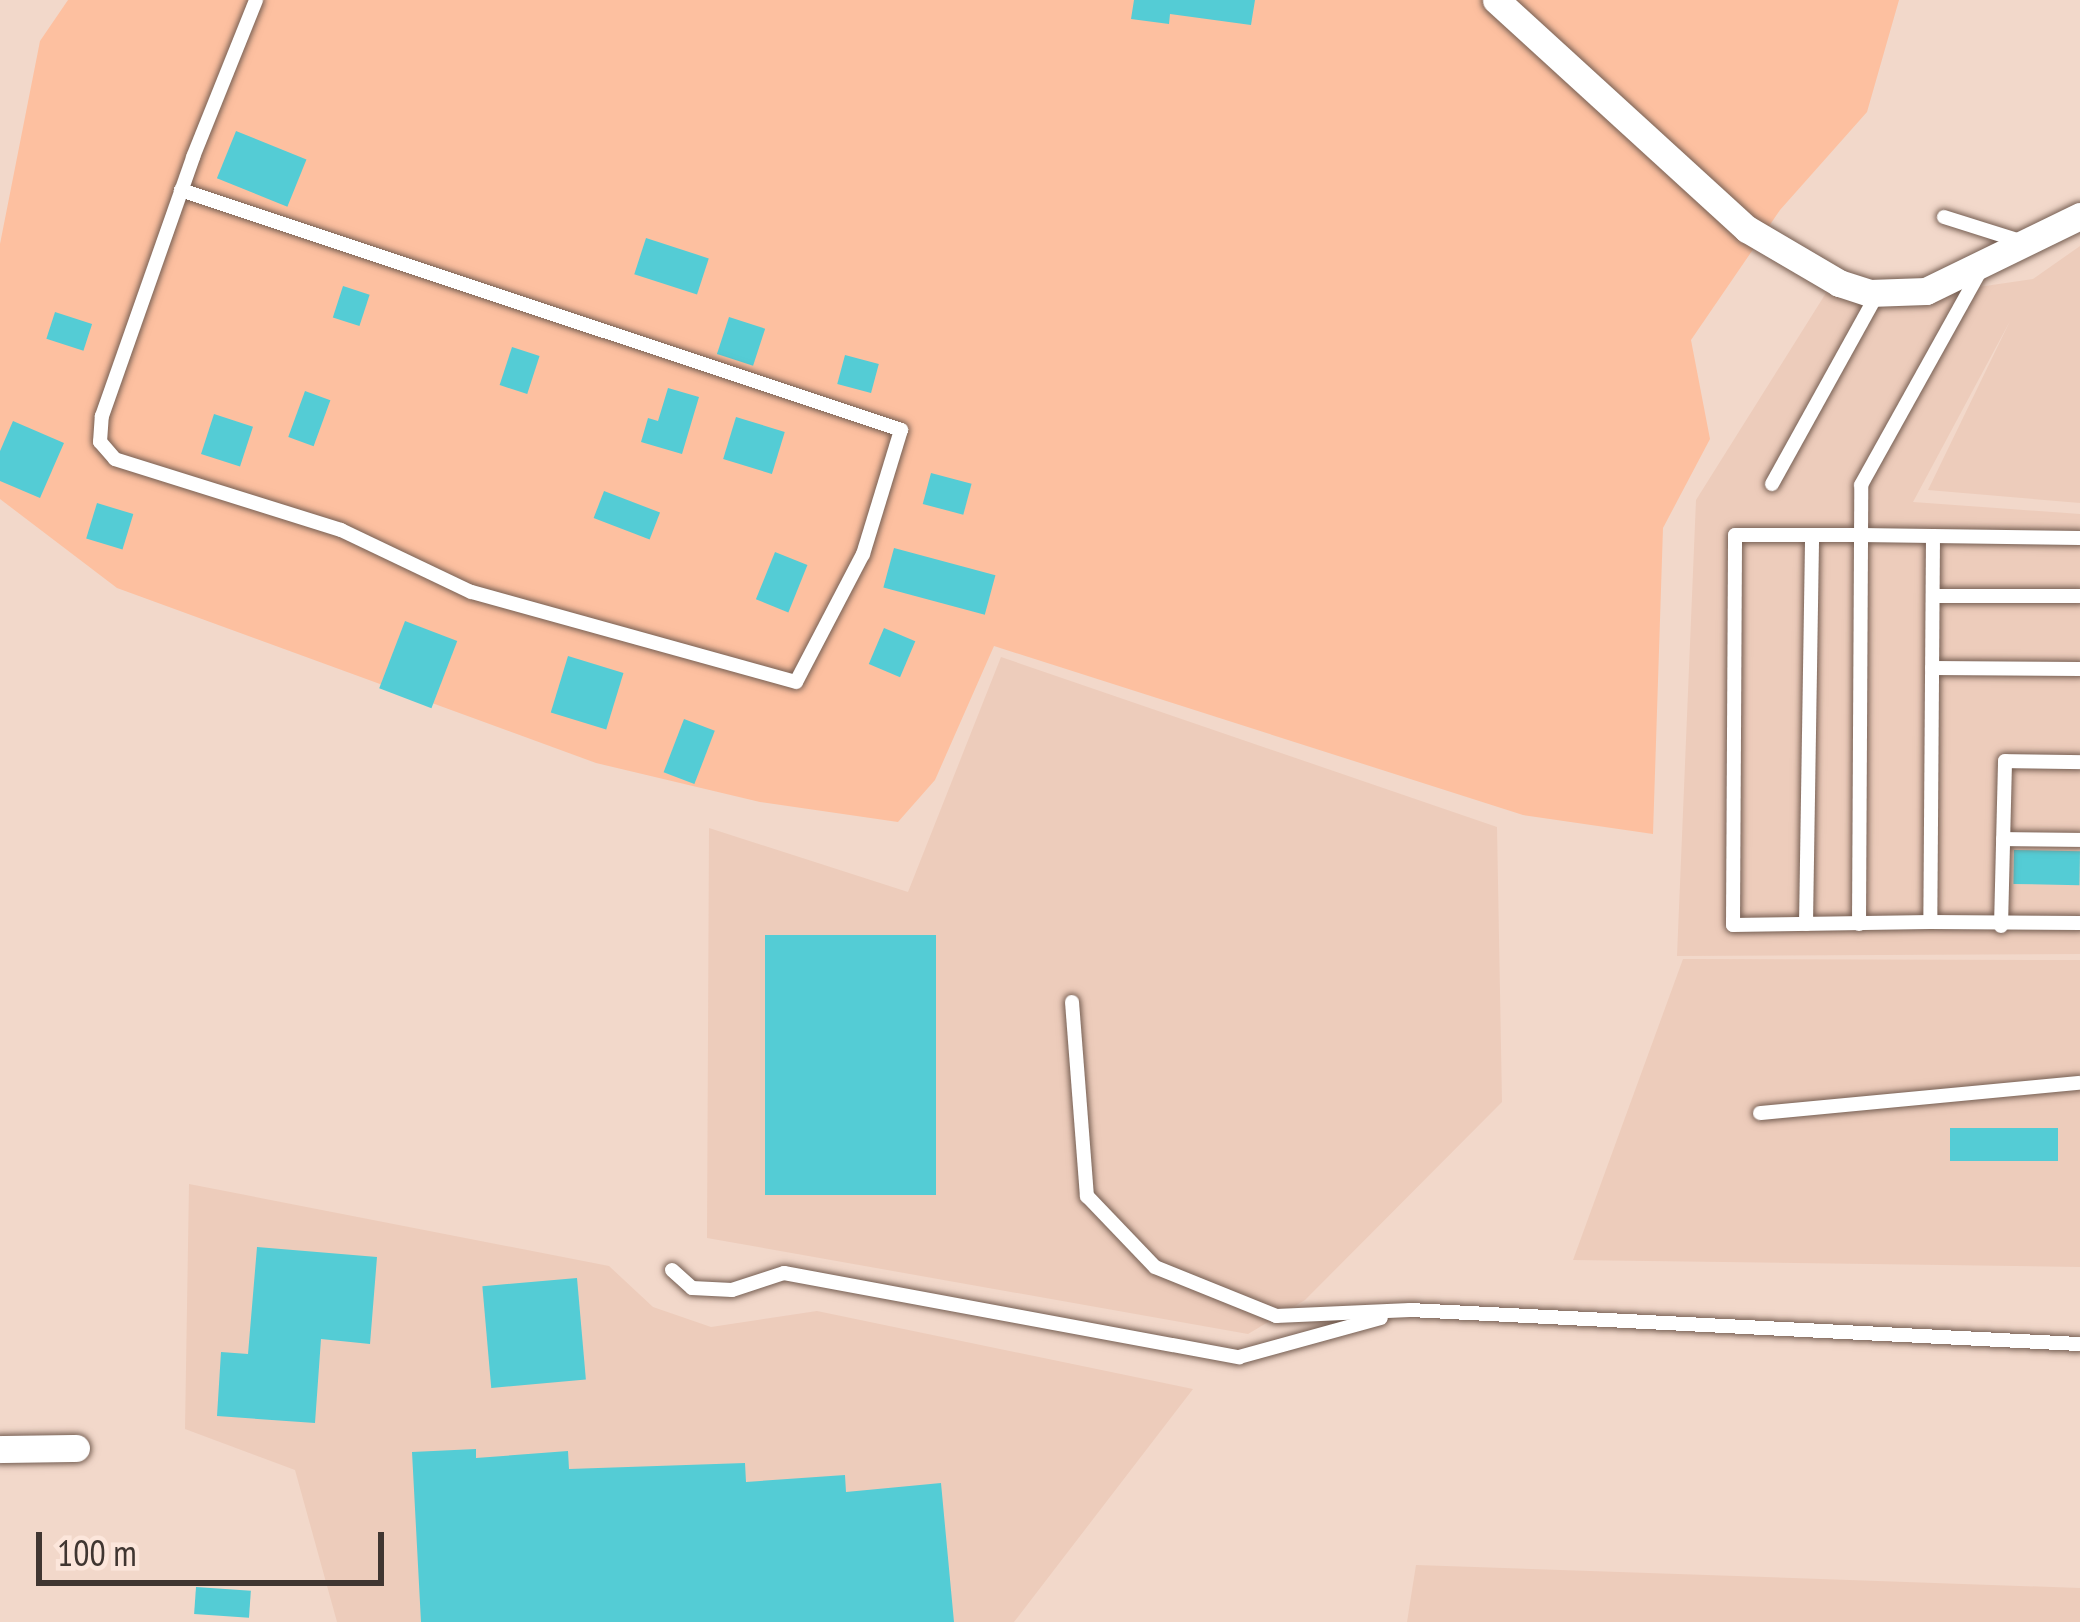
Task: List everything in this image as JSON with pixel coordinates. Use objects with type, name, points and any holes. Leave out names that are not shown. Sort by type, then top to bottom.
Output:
[{"type":"street","points":[[1496,0],[1748,229],[1789,259],[1877,293],[1926,291],[2080,216]]},
{"type":"street","points":[[0,1449],[76,1448]]},
{"type":"lane","points":[[182,190],[901,430],[862,554],[796,682],[471,592],[341,530],[115,459],[100,442],[102,416],[182,190],[256,0]]},
{"type":"lane","points":[[1944,217],[1998,239],[2029,241]]},
{"type":"lane","points":[[1859,924],[1861,485],[1986,262]]},
{"type":"lane","points":[[1772,484],[1877,293]]},
{"type":"lane","points":[[2080,538],[1735,535],[1732,925],[2080,923]]},
{"type":"lane","points":[[1806,924],[1812,535]]},
{"type":"lane","points":[[1930,922],[1934,536]]},
{"type":"lane","points":[[1933,596],[2080,596]]},
{"type":"lane","points":[[1932,668],[2080,669]]},
{"type":"lane","points":[[2001,926],[2006,760],[2080,762]]},
{"type":"lane","points":[[2003,839],[2080,840]]},
{"type":"lane","points":[[1072,1003],[1088,1196],[1155,1267],[1276,1316],[1410,1310],[2080,1344]]},
{"type":"lane","points":[[1760,1113],[2080,1082]]},
{"type":"lane","points":[[672,1270],[692,1288],[732,1290],[784,1274],[1239,1357],[1410,1310]]},
{"type":"shaded area","points":[[68,0],[1899,0],[1867,112],[1780,210],[1691,340],[1710,439],[1663,528],[1653,834],[1523,815],[994,646],[935,780],[898,822],[760,802],[596,763],[117,588],[0,499],[0,244],[40,41]]},
{"type":"shaded area","points":[[2080,246],[2080,503],[1928,490],[2010,321],[1913,502],[2080,514],[2080,954],[1677,956],[1696,500],[1826,293],[1869,303],[2033,279]]},
{"type":"shaded area","points":[[1001,657],[1497,827],[1502,1102],[1305,1300],[1248,1334],[707,1238],[709,828],[908,892]]},
{"type":"shaded area","points":[[1683,959],[2080,960],[2080,1267],[1573,1260]]},
{"type":"shaded area","points":[[189,1184],[609,1266],[653,1307],[711,1327],[817,1311],[1193,1389],[1014,1622],[337,1622],[295,1470],[185,1429]]},
{"type":"shaded area","points":[[1416,1565],[2080,1588],[2080,1622],[1407,1622]]},
{"type":"building","points":[[1134,0],[1255,0],[1251,25],[1170,14],[1169,24],[1131,19]]},
{"type":"building","points":[[236,131],[306,159],[287,207],[217,178]]},
{"type":"building","points":[[646,238],[709,258],[697,295],[634,274]]},
{"type":"building","points":[[343,286],[370,295],[359,326],[333,317]]},
{"type":"building","points":[[55,312],[92,324],[83,351],[46,339]]},
{"type":"building","points":[[729,317],[765,329],[753,366],[717,354]]},
{"type":"building","points":[[512,347],[540,356],[527,394],[500,385]]},
{"type":"building","points":[[845,355],[879,364],[871,393],[837,384]]},
{"type":"building","points":[[668,388],[699,397],[682,454],[641,442],[648,418],[658,421]]},
{"type":"building","points":[[305,391],[330,400],[314,446],[288,437]]},
{"type":"building","points":[[214,414],[253,427],[240,467],[201,454]]},
{"type":"building","points":[[736,417],[785,432],[772,474],[723,459]]},
{"type":"building","points":[[13,421],[64,443],[40,498],[0,481],[0,451]]},
{"type":"building","points":[[931,473],[972,484],[963,515],[923,504]]},
{"type":"building","points":[[604,491],[660,513],[650,540],[594,518]]},
{"type":"building","points":[[97,503],[133,514],[123,549],[86,538]]},
{"type":"building","points":[[894,548],[995,575],[985,615],[883,588]]},
{"type":"building","points":[[775,552],[807,565],[788,612],[756,599]]},
{"type":"building","points":[[405,621],[457,641],[431,708],[379,688]]},
{"type":"building","points":[[884,628],[915,641],[900,677],[869,664]]},
{"type":"building","points":[[568,656],[623,673],[606,729],[551,712]]},
{"type":"building","points":[[684,719],[715,731],[694,784],[664,772]]},
{"type":"building","points":[[2014,850],[2080,851],[2079,885],[2013,884]]},
{"type":"building","points":[[765,935],[936,935],[936,1195],[765,1195]]},
{"type":"building","points":[[1950,1128],[2058,1128],[2058,1161],[1950,1161]]},
{"type":"building","points":[[257,1247],[377,1257],[370,1344],[321,1339],[315,1423],[217,1416],[221,1352],[248,1354]]},
{"type":"building","points":[[577,1278],[586,1380],[491,1388],[482,1286]]},
{"type":"building","points":[[476,1449],[476,1458],[568,1451],[569,1469],[745,1463],[746,1482],[845,1475],[846,1492],[941,1483],[954,1622],[421,1622],[412,1452]]},
{"type":"building","points":[[196,1587],[251,1591],[249,1618],[194,1614]]}]
